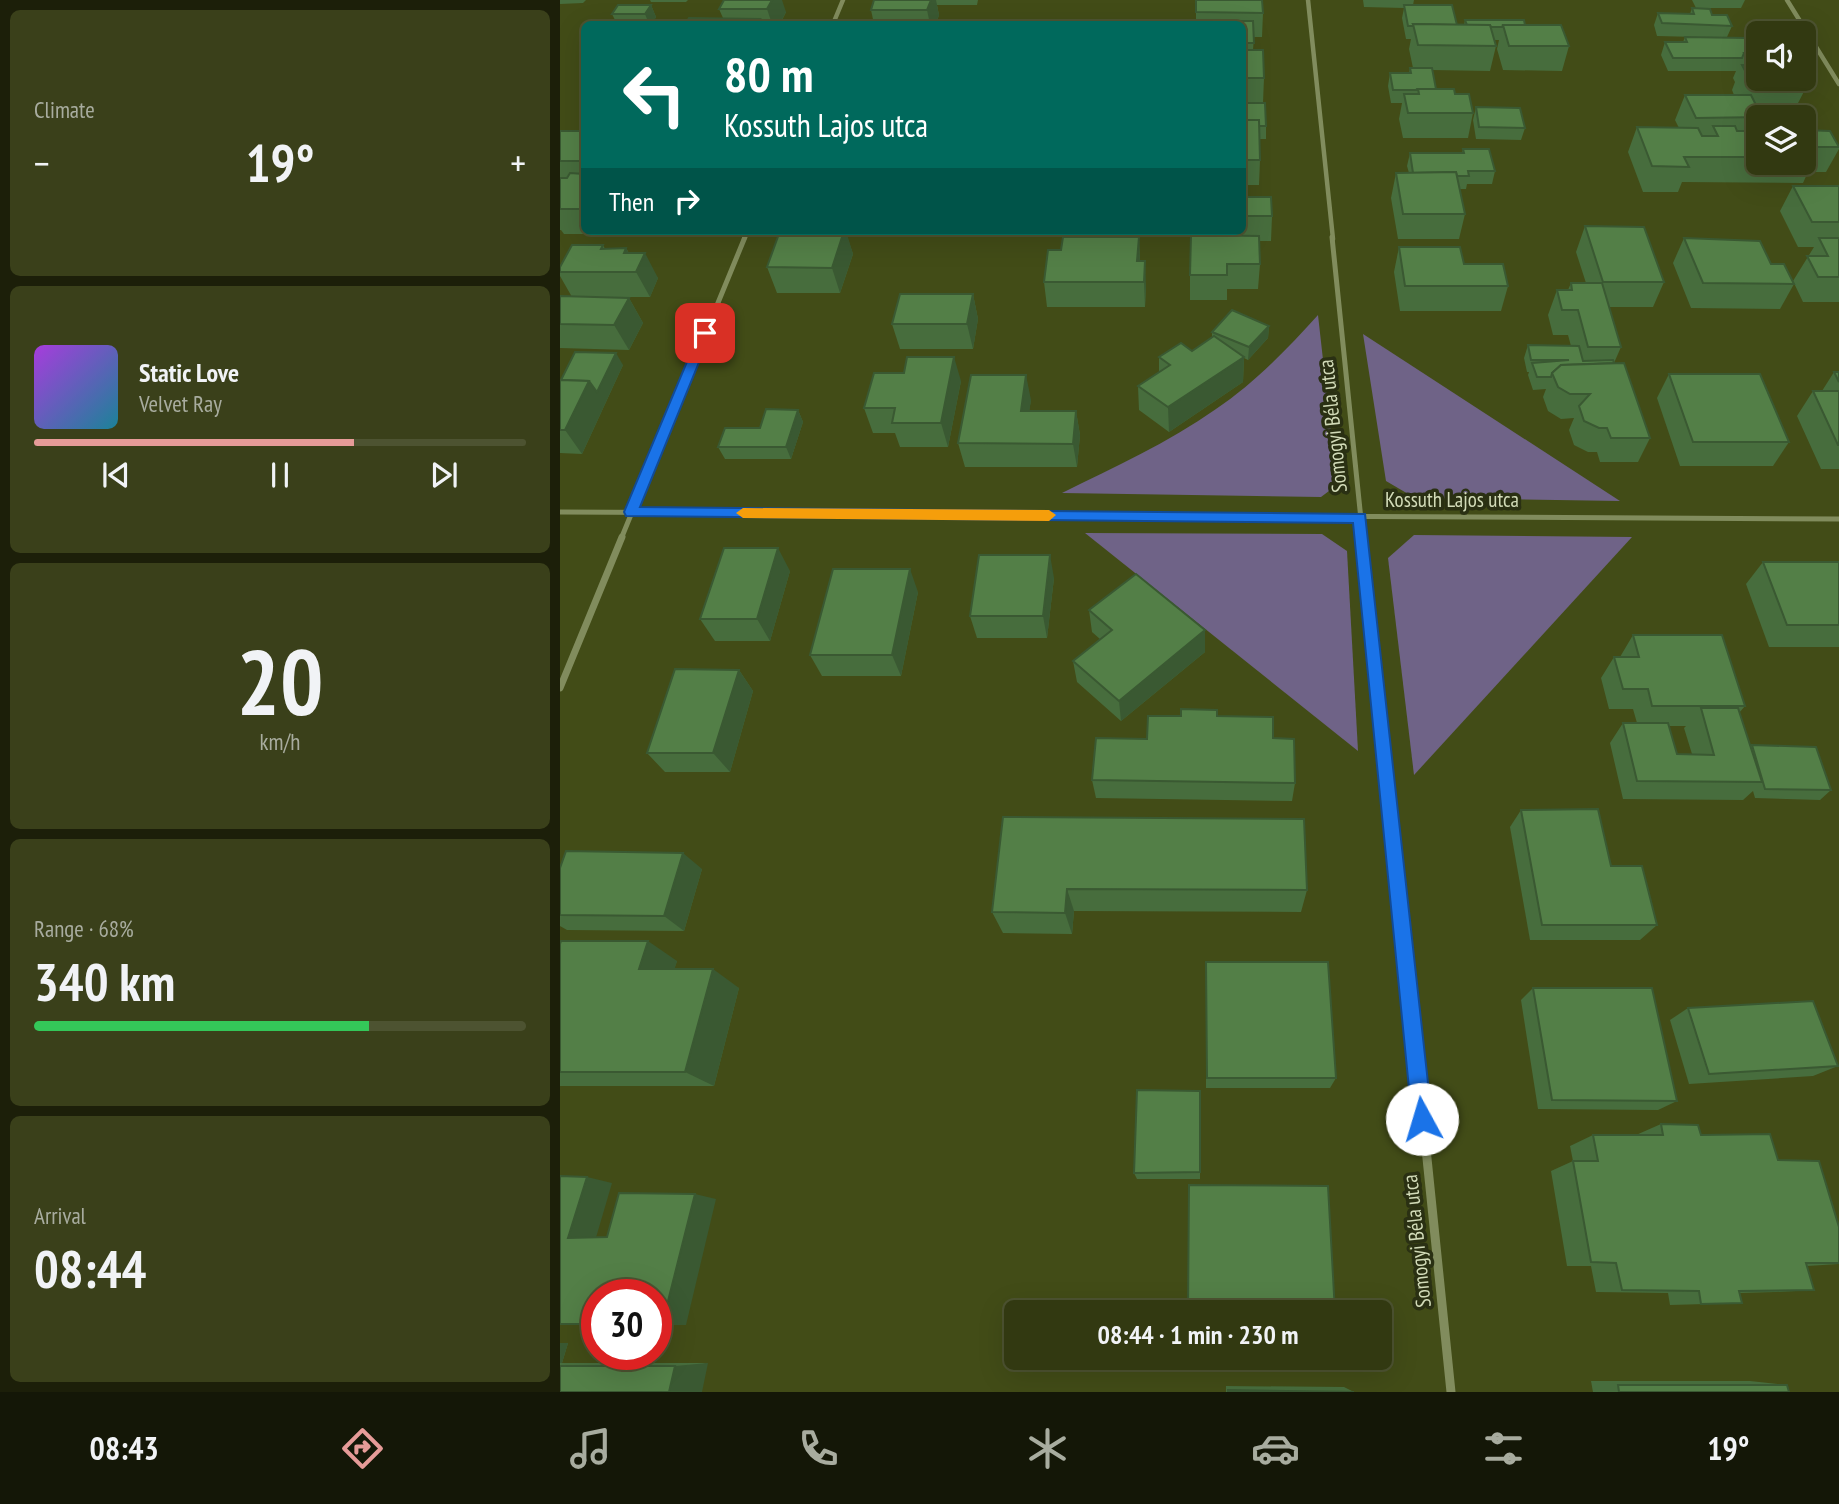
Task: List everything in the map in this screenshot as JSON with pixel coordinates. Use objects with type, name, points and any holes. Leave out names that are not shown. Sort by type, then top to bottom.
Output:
[{"type":"street","points":[[834,21],[843,0]]},
{"type":"street","name":"Somogyi Béla utca","points":[[1308,0],[1451,1392]]},
{"type":"street","points":[[1787,0],[1839,85]]},
{"type":"street","points":[[560,688],[745,235]]},
{"type":"street","name":"Kossuth Lajos utca","points":[[560,512],[1839,519]]},
{"type":"shaded area","points":[[1318,315],[1337,485],[1321,497],[1062,493],[1160,444],[1216,409],[1257,377]]},
{"type":"shaded area","points":[[1363,334],[1620,501],[1415,498],[1386,481]]},
{"type":"shaded area","points":[[1085,533],[1322,534],[1347,551],[1358,751]]},
{"type":"shaded area","points":[[1414,535],[1632,537],[1414,775],[1388,558]]},
{"type":"building","points":[[724,0],[772,0],[767,9],[719,9]]},
{"type":"building","points":[[874,0],[931,0],[927,10],[871,10]]},
{"type":"building","points":[[1196,0],[1262,0],[1263,13],[1196,12]]},
{"type":"building","points":[[618,5],[651,5],[645,14],[612,14]]},
{"type":"building","points":[[1404,5],[1452,5],[1457,25],[1408,26]]},
{"type":"building","points":[[1692,8],[1710,9],[1712,15],[1727,15],[1732,26],[1662,23],[1658,13],[1694,14]]},
{"type":"building","points":[[689,18],[760,19],[759,21],[687,21]]},
{"type":"building","points":[[1465,20],[1524,20],[1525,25],[1467,25]]},
{"type":"building","points":[[1246,21],[1253,21],[1254,43],[1246,43]]},
{"type":"building","points":[[1413,24],[1490,25],[1496,46],[1418,45]]},
{"type":"building","points":[[1503,25],[1561,25],[1569,46],[1509,46]]},
{"type":"building","points":[[1685,37],[1746,38],[1746,53],[1742,58],[1673,58],[1665,42],[1687,42]]},
{"type":"building","points":[[1246,50],[1263,50],[1264,78],[1246,78]]},
{"type":"building","points":[[1410,68],[1432,68],[1436,89],[1393,90],[1390,73],[1411,73]]},
{"type":"building","points":[[1418,89],[1454,89],[1455,94],[1469,94],[1473,113],[1408,113],[1404,94],[1419,94]]},
{"type":"building","points":[[1685,95],[1751,95],[1756,105],[1746,105],[1746,117],[1696,118]]},
{"type":"building","points":[[1246,103],[1265,103],[1266,126],[1259,126],[1259,120],[1246,120]]},
{"type":"building","points":[[1476,107],[1520,108],[1525,128],[1479,127]]},
{"type":"building","points":[[1246,120],[1259,120],[1260,160],[1246,160]]},
{"type":"building","points":[[1713,126],[1735,126],[1737,131],[1746,131],[1746,157],[1684,157],[1689,167],[1652,166],[1637,127],[1698,128],[1702,136],[1718,136]]},
{"type":"building","points":[[1816,130],[1830,131],[1839,147],[1816,147]]},
{"type":"building","points":[[560,131],[581,131],[581,161],[560,161]]},
{"type":"building","points":[[1463,149],[1489,149],[1495,171],[1468,171],[1469,176],[1457,176],[1456,172],[1413,173],[1410,153],[1464,153]]},
{"type":"building","points":[[1456,172],[1465,214],[1403,214],[1396,173]]},
{"type":"building","points":[[570,173],[581,174],[581,209],[560,209],[560,178],[567,178]]},
{"type":"building","points":[[1793,186],[1839,186],[1839,222],[1812,222]]},
{"type":"building","points":[[1246,197],[1271,197],[1272,216],[1246,216]]},
{"type":"building","points":[[1585,226],[1644,227],[1664,282],[1603,282]]},
{"type":"building","points":[[779,235],[843,235],[832,268],[767,267]]},
{"type":"building","points":[[1191,235],[1259,236],[1260,264],[1227,264],[1227,275],[1190,275]]},
{"type":"building","points":[[1063,237],[1139,237],[1137,261],[1145,261],[1144,282],[1044,282],[1048,250],[1061,250]]},
{"type":"building","points":[[1684,238],[1760,241],[1771,264],[1784,264],[1794,284],[1703,283]]},
{"type":"building","points":[[1819,238],[1839,238],[1839,277],[1818,277],[1807,256],[1828,256]]},
{"type":"building","points":[[572,245],[603,245],[601,249],[626,248],[624,253],[645,253],[636,272],[560,272]]},
{"type":"building","points":[[1399,247],[1460,247],[1464,264],[1503,264],[1508,286],[1405,286]]},
{"type":"building","points":[[1571,283],[1602,283],[1621,347],[1588,347],[1578,310],[1562,310],[1557,290],[1572,290]]},
{"type":"building","points":[[900,294],[973,294],[967,324],[892,324]]},
{"type":"building","points":[[560,296],[629,298],[614,325],[560,324]]},
{"type":"building","points":[[1232,310],[1269,326],[1249,347],[1212,332]]},
{"type":"building","points":[[1214,336],[1244,357],[1168,407],[1138,386],[1170,365],[1159,357],[1181,343],[1192,351]]},
{"type":"building","points":[[1528,345],[1579,346],[1583,361],[1613,360],[1614,363],[1561,365],[1551,377],[1537,377],[1532,363],[1569,360],[1531,360]]},
{"type":"building","points":[[575,352],[616,353],[597,392],[589,381],[561,380]]},
{"type":"building","points":[[907,357],[954,357],[941,423],[892,423],[895,408],[864,408],[874,373],[904,373]]},
{"type":"building","points":[[1624,363],[1650,438],[1611,438],[1607,428],[1599,428],[1584,421],[1579,406],[1590,394],[1570,394],[1558,387],[1552,373],[1561,365]]},
{"type":"building","points":[[1669,374],[1760,374],[1789,442],[1693,442]]},
{"type":"building","points":[[971,375],[1026,375],[1021,411],[1076,411],[1073,444],[958,443]]},
{"type":"building","points":[[560,380],[589,381],[565,430],[560,430]]},
{"type":"building","points":[[1813,391],[1839,391],[1839,445],[1838,445]]},
{"type":"building","points":[[766,409],[798,410],[786,447],[718,447],[725,428],[760,428]]},
{"type":"building","points":[[724,548],[778,548],[757,619],[700,619]]},
{"type":"building","points":[[979,555],[1050,555],[1043,616],[970,616]]},
{"type":"building","points":[[1763,562],[1839,562],[1839,625],[1787,625]]},
{"type":"building","points":[[833,569],[910,569],[892,655],[810,655]]},
{"type":"building","points":[[1136,574],[1205,630],[1119,701],[1073,661],[1112,630],[1089,610]]},
{"type":"building","points":[[1633,635],[1722,635],[1745,706],[1652,706],[1648,689],[1623,689],[1614,657],[1639,657]]},
{"type":"building","points":[[675,669],[739,670],[713,753],[647,753]]},
{"type":"building","points":[[1701,708],[1738,708],[1762,782],[1637,781],[1623,723],[1668,723],[1677,754],[1714,755]]},
{"type":"building","points":[[1181,709],[1217,710],[1217,716],[1273,717],[1273,738],[1294,739],[1295,783],[1092,780],[1096,738],[1147,739],[1148,716],[1181,716]]},
{"type":"building","points":[[1752,745],[1816,747],[1831,790],[1765,789]]},
{"type":"building","points":[[1598,809],[1611,866],[1642,866],[1657,925],[1542,925],[1521,810]]},
{"type":"building","points":[[1003,817],[1304,819],[1307,890],[1067,889],[1065,913],[992,912]]},
{"type":"building","points":[[566,851],[683,853],[664,916],[560,915],[560,868]]},
{"type":"building","points":[[561,941],[648,941],[639,969],[713,969],[685,1072],[560,1072]]},
{"type":"building","points":[[1206,962],[1328,962],[1336,1078],[1207,1078]]},
{"type":"building","points":[[1533,988],[1652,988],[1677,1101],[1552,1100]]},
{"type":"building","points":[[1813,1001],[1838,1066],[1709,1074],[1688,1008]]},
{"type":"building","points":[[1137,1090],[1200,1091],[1200,1172],[1134,1173]]},
{"type":"building","points":[[1661,1124],[1698,1125],[1701,1135],[1770,1134],[1778,1160],[1819,1161],[1839,1227],[1839,1263],[1806,1263],[1814,1290],[1739,1291],[1742,1303],[1701,1304],[1699,1291],[1622,1290],[1616,1263],[1591,1262],[1573,1161],[1598,1161],[1593,1135],[1663,1135]]},
{"type":"building","points":[[560,1176],[587,1177],[568,1238],[607,1237],[619,1193],[695,1194],[672,1285],[672,1279],[581,1279],[581,1324],[560,1324]]},
{"type":"building","points":[[1189,1185],[1328,1186],[1334,1300],[1188,1300]]},
{"type":"building","points":[[560,1366],[581,1366],[581,1370],[672,1370],[672,1366],[675,1366],[669,1392],[560,1392]]},
{"type":"building","points":[[1618,1385],[1787,1385],[1789,1392],[1619,1392]]},
{"type":"building","points":[[1228,1390],[1354,1392],[1228,1392]]},
{"type":"slow traffic","points":[[743,513],[1049,515]]},
{"type":"route","points":[[705,333],[631,512],[1360,518],[1422,1119]]}]
